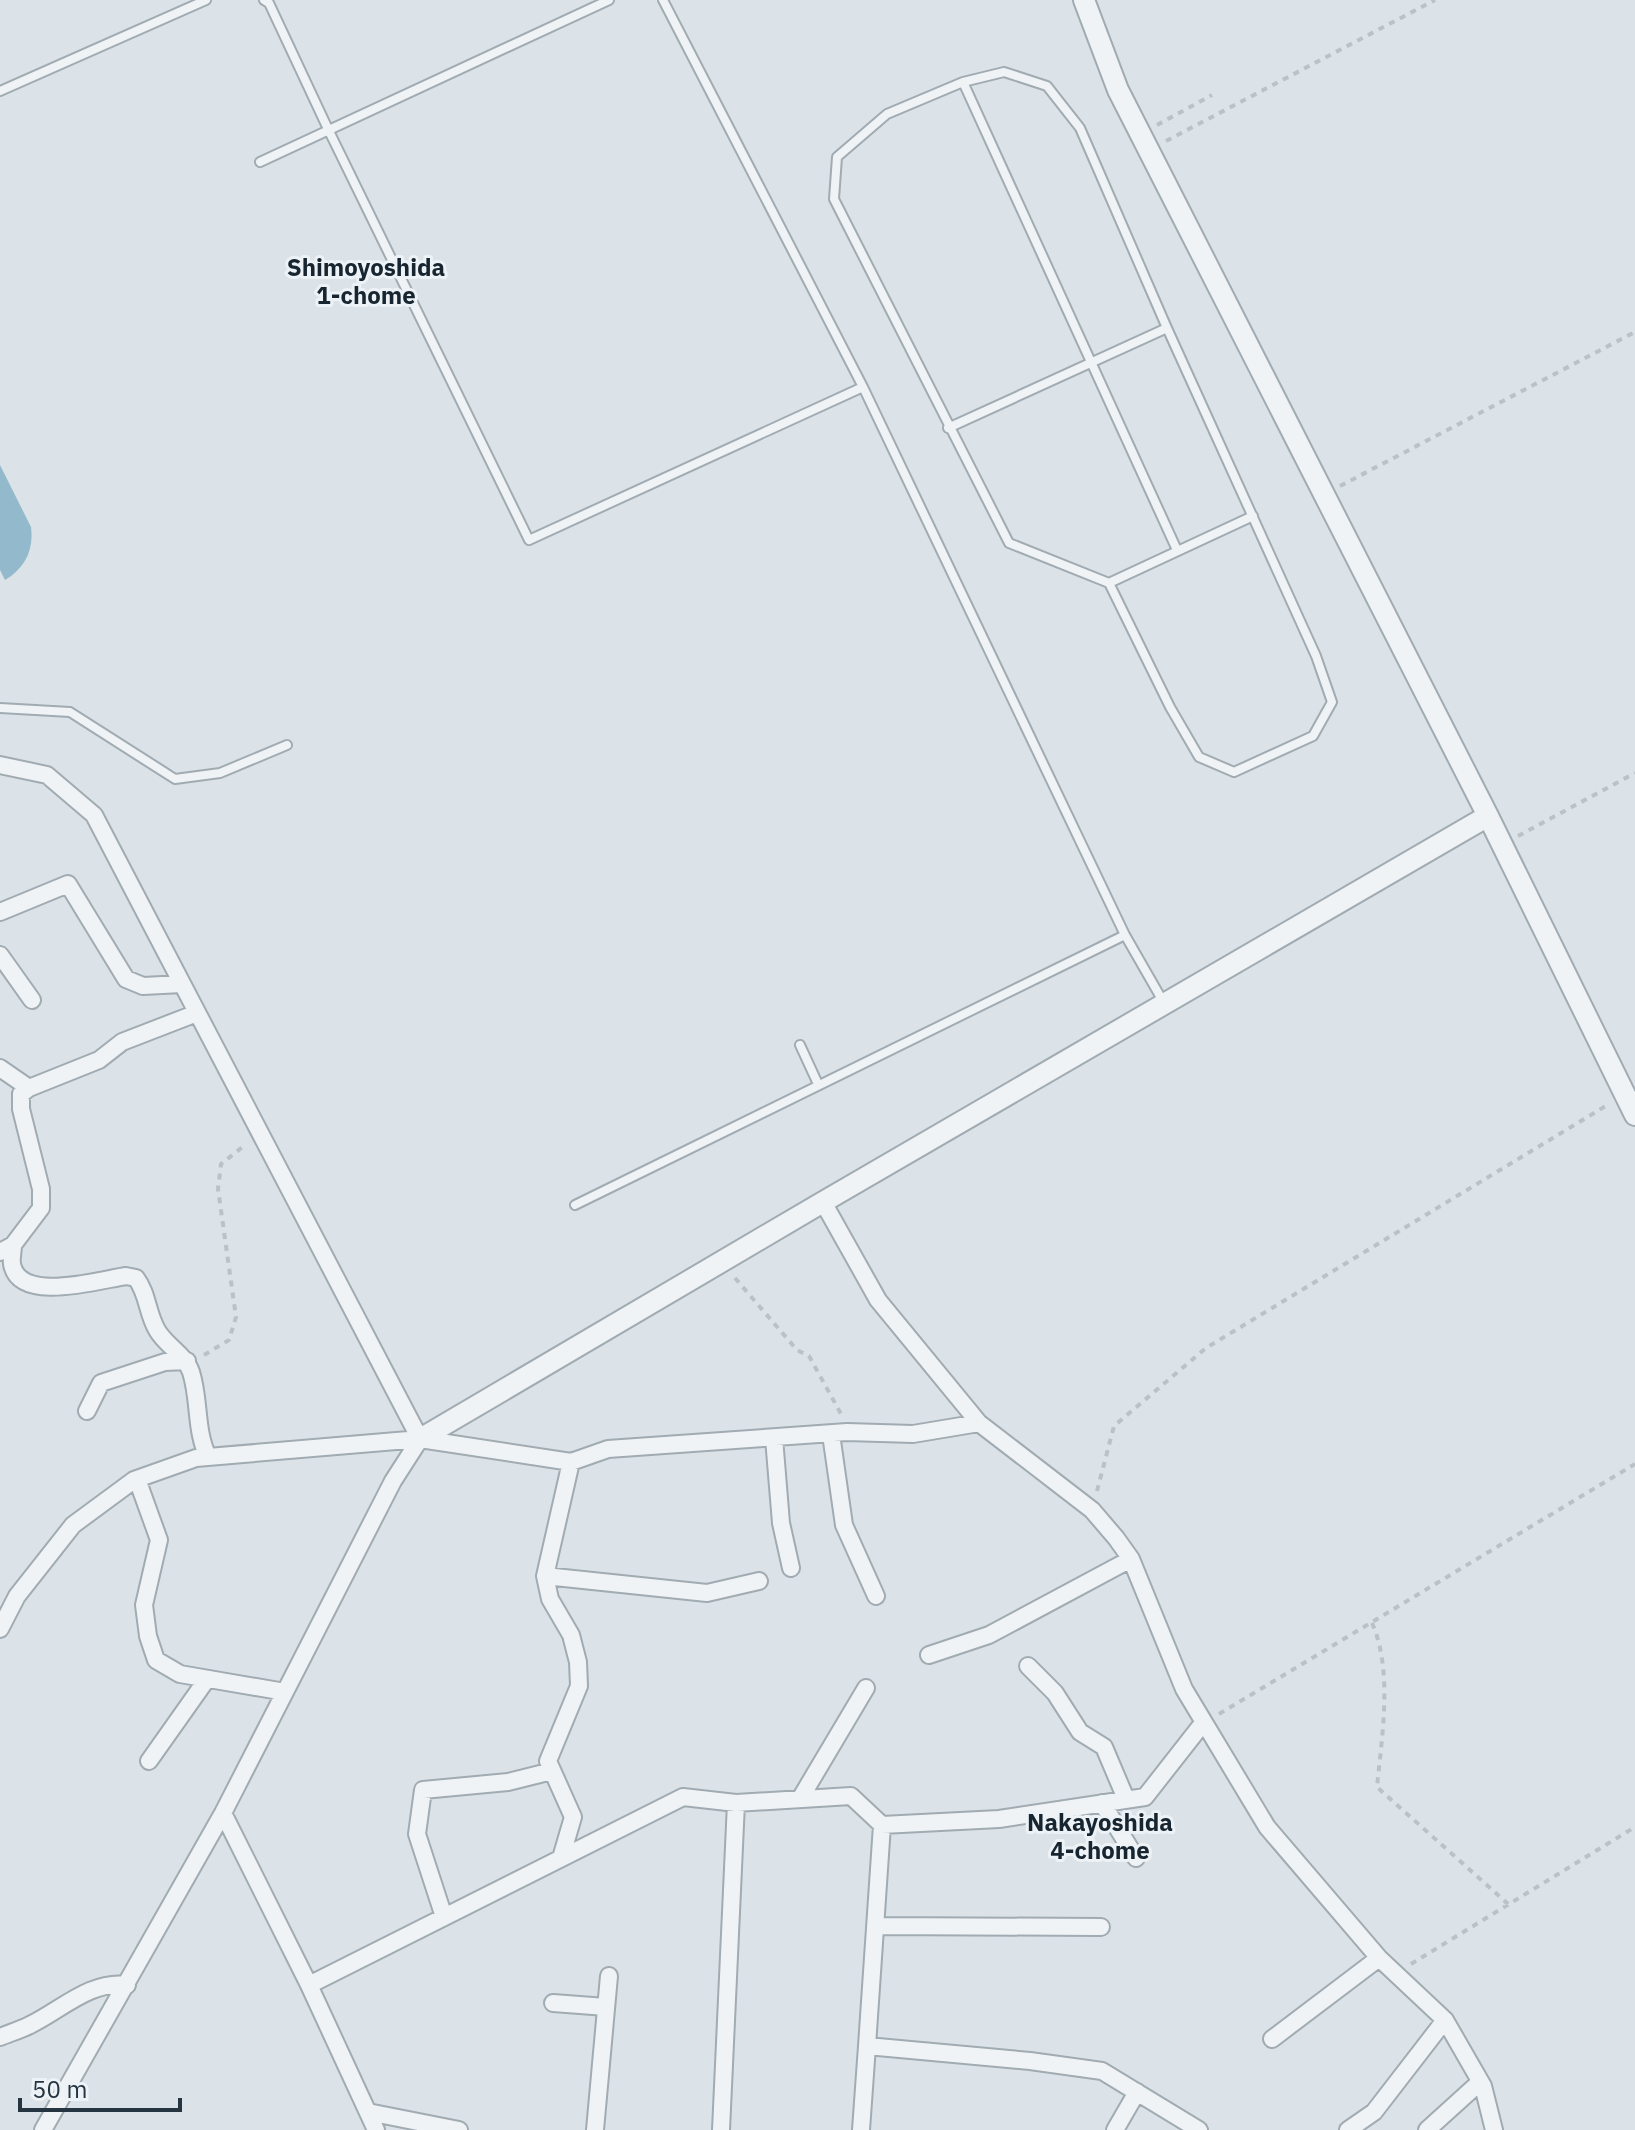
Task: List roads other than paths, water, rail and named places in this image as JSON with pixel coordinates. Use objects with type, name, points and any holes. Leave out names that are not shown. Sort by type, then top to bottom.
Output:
[{"type":"street","points":[[1080,1],[1118,90],[1488,816],[1635,1115]]},
{"type":"street","points":[[0,765],[47,775],[94,815],[420,1439]]},
{"type":"street","points":[[43,2130],[223,1813],[393,1481],[420,1439],[1488,816]]},
{"type":"street","points":[[0,912],[68,884],[126,979],[143,986],[182,984]]},
{"type":"street","points":[[0,955],[32,1000]]},
{"type":"street","points":[[197,1013],[122,1042],[99,1060],[21,1094],[21,1109],[41,1189],[41,1208],[7,1249],[20,1278],[33,1287],[51,1288],[126,1276],[136,1278],[144,1289],[156,1329],[187,1361],[192,1374],[201,1441],[208,1457]]},
{"type":"street","points":[[0,1068],[29,1088]]},
{"type":"street","points":[[823,1202],[878,1300],[979,1423],[1092,1510],[1131,1559],[1184,1689],[1267,1827],[1379,1958],[1445,2020],[1480,2082],[1494,2130]]},
{"type":"street","points":[[87,1411],[101,1383],[165,1362],[187,1361]]},
{"type":"street","points":[[0,1629],[17,1596],[73,1525],[137,1479],[196,1458],[420,1439],[571,1462],[608,1449],[838,1433],[913,1434],[979,1423]]},
{"type":"street","points":[[838,1433],[844,1525],[876,1596]]},
{"type":"street","points":[[774,1438],[781,1523],[791,1568]]},
{"type":"street","points":[[561,1858],[573,1817],[548,1761],[579,1686],[578,1662],[571,1635],[550,1599],[545,1576],[571,1462]]},
{"type":"street","points":[[137,1479],[159,1540],[144,1605],[148,1636],[156,1660],[180,1674],[285,1692]]},
{"type":"street","points":[[929,1655],[989,1635],[1131,1559]]},
{"type":"street","points":[[545,1576],[707,1593],[759,1581]]},
{"type":"street","points":[[1028,1666],[1055,1693],[1080,1732],[1104,1747],[1126,1799]]},
{"type":"street","points":[[149,1761],[207,1679]]},
{"type":"street","points":[[800,1799],[866,1688]]},
{"type":"street","points":[[309,1985],[683,1797],[736,1803],[851,1796],[882,1825],[999,1819],[1145,1797],[1203,1723]]},
{"type":"street","points":[[444,1917],[417,1834],[417,1786],[508,1782],[552,1771]]},
{"type":"street","points":[[721,2130],[736,1803]]},
{"type":"street","points":[[1102,1803],[1136,1858]]},
{"type":"street","points":[[223,1813],[309,1985],[376,2130]]},
{"type":"street","points":[[861,2130],[882,1825]]},
{"type":"street","points":[[876,1926],[1101,1927]]},
{"type":"street","points":[[1272,2039],[1379,1958]]},
{"type":"street","points":[[595,2130],[609,1976]]},
{"type":"street","points":[[0,2037],[28,2027],[96,1987],[114,1983],[127,1985]]},
{"type":"street","points":[[553,2003],[606,2007]]},
{"type":"street","points":[[1348,2130],[1374,2112],[1445,2020]]},
{"type":"street","points":[[867,2046],[1102,2071],[1199,2130]]},
{"type":"street","points":[[1427,2130],[1480,2082]]},
{"type":"street","points":[[1115,2130],[1137,2092]]},
{"type":"street","points":[[368,2112],[459,2130]]},
{"type":"lane","points":[[0,91],[206,0]]},
{"type":"lane","points":[[264,0],[269,3],[529,540],[863,387]]},
{"type":"lane","points":[[260,162],[609,0]]},
{"type":"lane","points":[[663,0],[863,387],[1125,935],[1164,1003]]},
{"type":"lane","points":[[1004,72],[1047,86],[1080,128],[1316,656],[1332,702],[1313,736],[1234,772],[1199,757],[1170,707],[1109,583],[1009,543],[834,199],[837,157],[887,114],[963,82],[1004,72]]},
{"type":"lane","points":[[963,82],[1177,550]]},
{"type":"lane","points":[[948,428],[1167,328]]},
{"type":"lane","points":[[1109,583],[1253,516]]},
{"type":"lane","points":[[0,708],[70,712],[175,779],[220,773],[287,745]]},
{"type":"lane","points":[[575,1205],[1125,935]]},
{"type":"lane","points":[[800,1045],[818,1084]]},
{"type":"water","points":[[0,465],[31,527],[32,535],[27,558],[5,580],[0,570]]},
{"type":"district","name":"Shimoyoshida 1-chome","points":[[366,282]]},
{"type":"district","name":"Nakayoshida 4-chome","points":[[1100,1837]]}]
